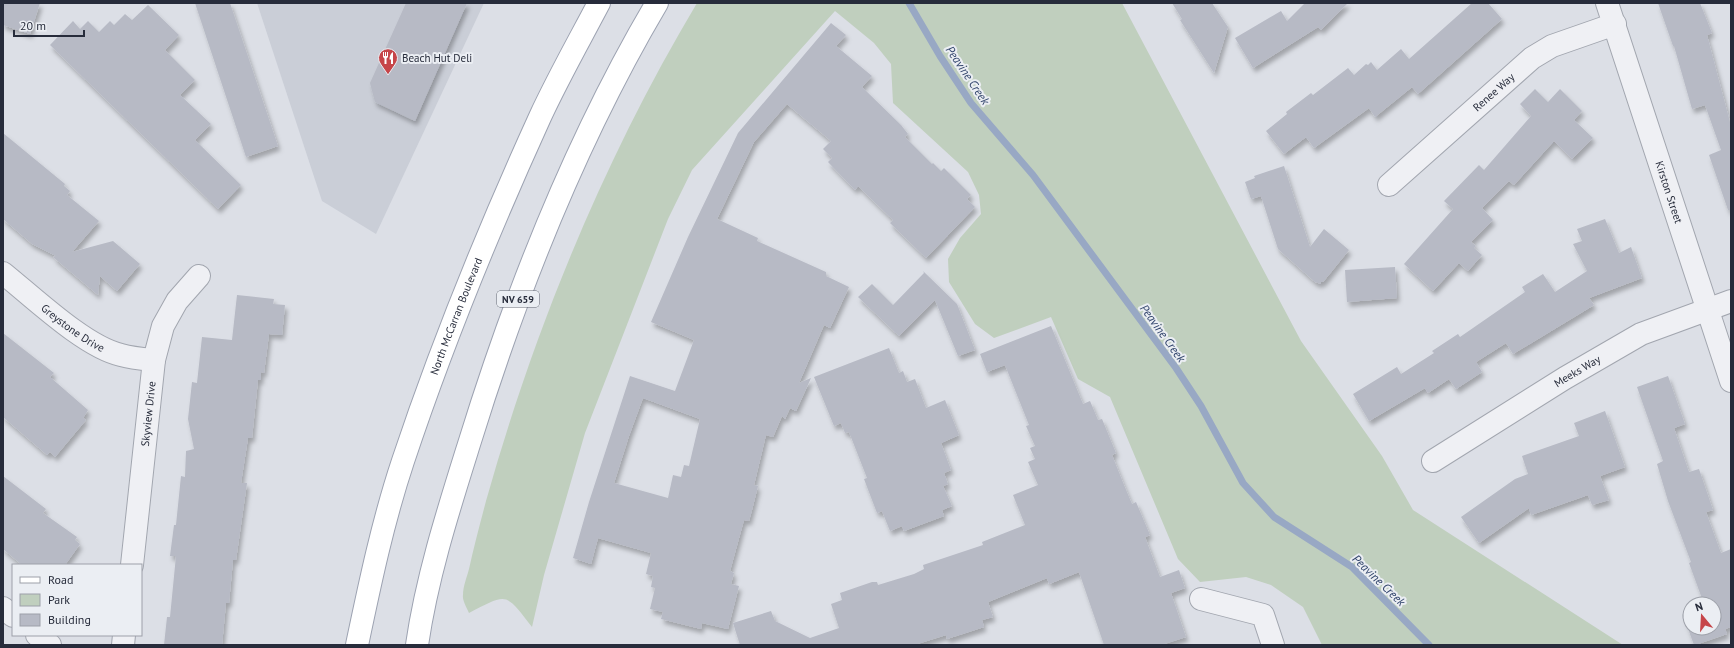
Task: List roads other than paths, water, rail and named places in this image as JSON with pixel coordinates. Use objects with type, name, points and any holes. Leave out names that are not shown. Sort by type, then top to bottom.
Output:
[{"type":"main road","name":"North McCarran Boulevard","points":[[357,645],[372,573],[402,462],[439,361],[477,261],[541,116],[599,3]]},
{"type":"main road","name":"NV 659","points":[[418,645],[422,611],[452,496],[491,373],[531,263],[579,152],[632,47],[657,3]]},
{"type":"street","name":"Kirston Street","points":[[1608,3],[1706,310],[1731,381]]},
{"type":"street","name":"Renee Way","points":[[1389,185],[1532,58],[1552,46],[1615,24]]},
{"type":"street","name":"Greystone Drive","points":[[3,273],[98,347],[120,355],[154,360]]},
{"type":"street","name":"Skyview Drive","points":[[132,564],[154,360],[163,326],[176,301],[199,276]]},
{"type":"street","name":"Meeks Way","points":[[1433,461],[1565,378],[1641,334],[1731,301]]},
{"type":"street","points":[[1201,600],[1263,615],[1273,645]]},
{"type":"street","points":[[3,608],[12,615]]},
{"type":"street","points":[[38,636],[50,645]]},
{"type":"waterway","name":"Peavine Creek","points":[[909,3],[940,56],[971,103],[1033,175],[1176,368],[1201,406],[1243,483],[1274,517],[1352,567],[1429,645]]},
{"type":"place","name":"Beach Hut Deli","points":[[388,75]]}]
